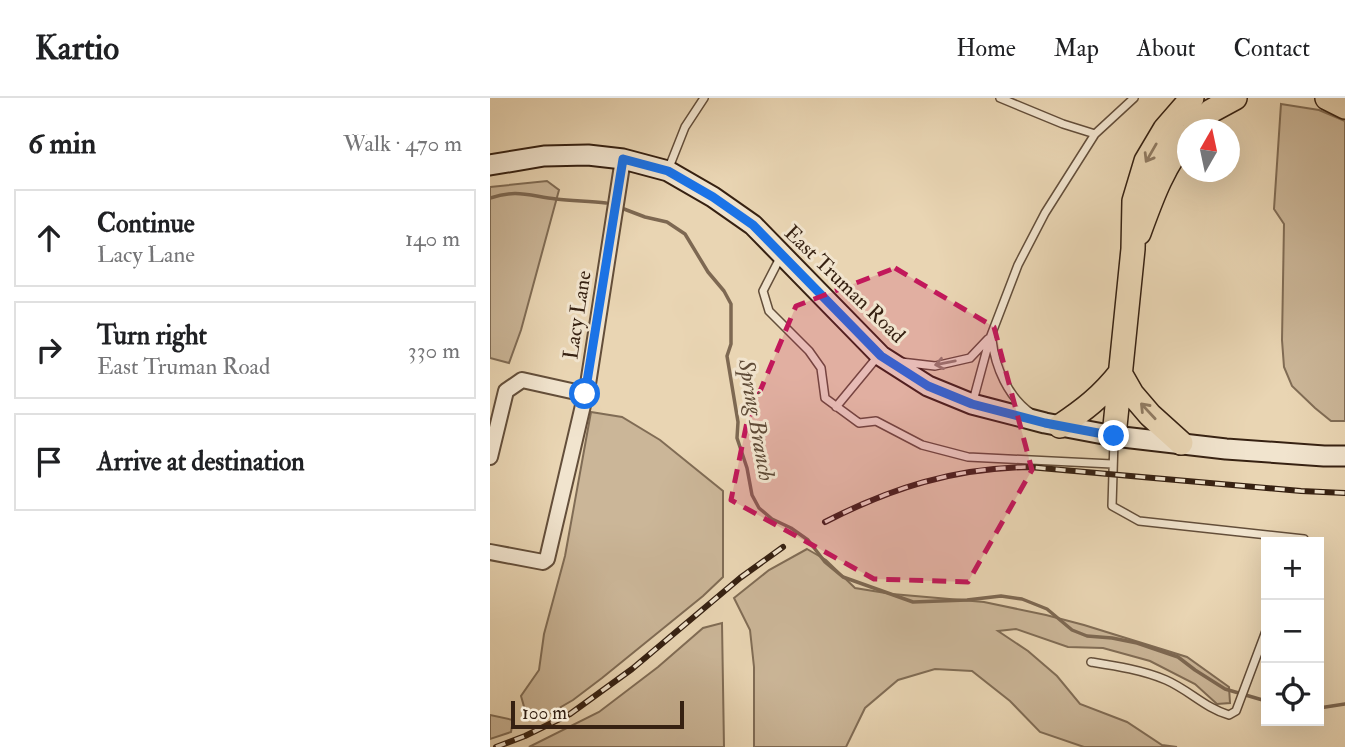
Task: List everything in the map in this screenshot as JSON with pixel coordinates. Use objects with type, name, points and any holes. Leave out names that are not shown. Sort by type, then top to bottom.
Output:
[{"type":"highway","points":[[1114,436],[1133,249],[1134,201],[1146,161],[1165,129],[1192,98]]},
{"type":"highway","points":[[1203,119],[1210,111],[1235,98]]},
{"type":"highway","points":[[1327,98],[1345,107]]},
{"type":"highway","points":[[1133,249],[1152,198],[1177,149]]},
{"type":"highway","points":[[1053,424],[1087,407],[1120,373]]},
{"type":"highway","points":[[1120,373],[1132,394],[1150,415],[1181,443]]},
{"type":"main road","name":"East Truman Road","points":[[490,165],[555,156],[589,155],[623,159],[668,171],[713,197],[753,225],[884,358],[928,386],[972,404],[1114,436],[1226,449],[1345,456]]},
{"type":"street","name":"Lacy Lane","points":[[490,552],[544,562],[547,559],[585,394],[623,159]]},
{"type":"street","points":[[490,457],[506,391],[522,380],[585,394]]},
{"type":"lane","points":[[668,171],[685,127],[704,98]]},
{"type":"lane","points":[[1000,98],[1095,134]]},
{"type":"lane","points":[[972,404],[991,336],[1018,265],[1045,213],[1095,134],[1134,98]]},
{"type":"lane","points":[[781,255],[763,291],[769,311],[809,351],[821,368],[825,398],[859,423],[876,421],[922,445],[968,457],[1112,464]]},
{"type":"lane","points":[[836,407],[884,358],[935,366],[970,358],[991,336]]},
{"type":"lane","points":[[991,336],[1000,374],[1013,394],[1026,410],[1053,424]]},
{"type":"lane","points":[[1114,436],[1112,506],[1139,521],[1294,537]]},
{"type":"lane","points":[[1091,662],[1130,668],[1168,681],[1229,715],[1236,711],[1261,644]]},
{"type":"highlighted area","points":[[895,268],[994,327],[1032,470],[968,582],[874,579],[731,500],[747,422],[796,306]]},
{"type":"shaded area","points":[[1281,104],[1319,110],[1345,121],[1345,421],[1331,421],[1315,408],[1292,386],[1284,367],[1284,224],[1274,209]]},
{"type":"shaded area","points":[[547,181],[559,190],[521,330],[509,363],[490,358],[490,187]]},
{"type":"shaded area","points":[[591,412],[622,417],[660,440],[723,491],[723,577],[602,678],[573,700],[540,719],[525,710],[521,696],[539,670],[544,634],[565,556]]},
{"type":"shaded area","points":[[807,549],[826,560],[855,588],[984,602],[1084,625],[1187,657],[1229,687],[1230,703],[1217,704],[1195,684],[1150,661],[1103,648],[1068,647],[1016,629],[998,631],[1028,651],[1057,676],[1080,704],[1127,722],[1162,745],[1177,747],[1084,747],[1040,732],[1010,701],[972,671],[935,669],[898,680],[865,708],[846,747],[754,747],[754,667],[750,630],[734,598],[769,570]]},
{"type":"shaded area","points":[[722,623],[724,747],[529,747],[599,712],[703,628]]},
{"type":"shaded area","points":[[490,715],[513,720],[511,732],[490,739]]},
{"type":"waterway","name":"Spring Branch","points":[[490,198],[523,194],[606,203]]},
{"type":"waterway","name":"Spring Branch","points":[[624,209],[667,222],[685,234],[708,272],[724,291],[731,304],[731,344],[727,356],[738,422],[737,438],[752,495],[759,508],[772,519],[808,540],[825,562],[843,577],[913,602],[1001,596],[1022,599],[1047,609],[1072,630],[1087,636],[1137,643],[1178,657],[1225,689],[1261,700]]},
{"type":"waterway","name":"Spring Branch","points":[[1324,707],[1345,704]]},
{"type":"railway","points":[[825,522],[874,499],[924,482],[1001,468],[1029,467],[1345,493]]},
{"type":"railway","points":[[496,747],[570,714],[632,669],[740,578],[783,547]]},
{"type":"route","points":[[585,394],[623,159],[668,171],[713,197],[753,225],[881,356],[928,386],[972,404],[1045,423],[1114,436]]}]
